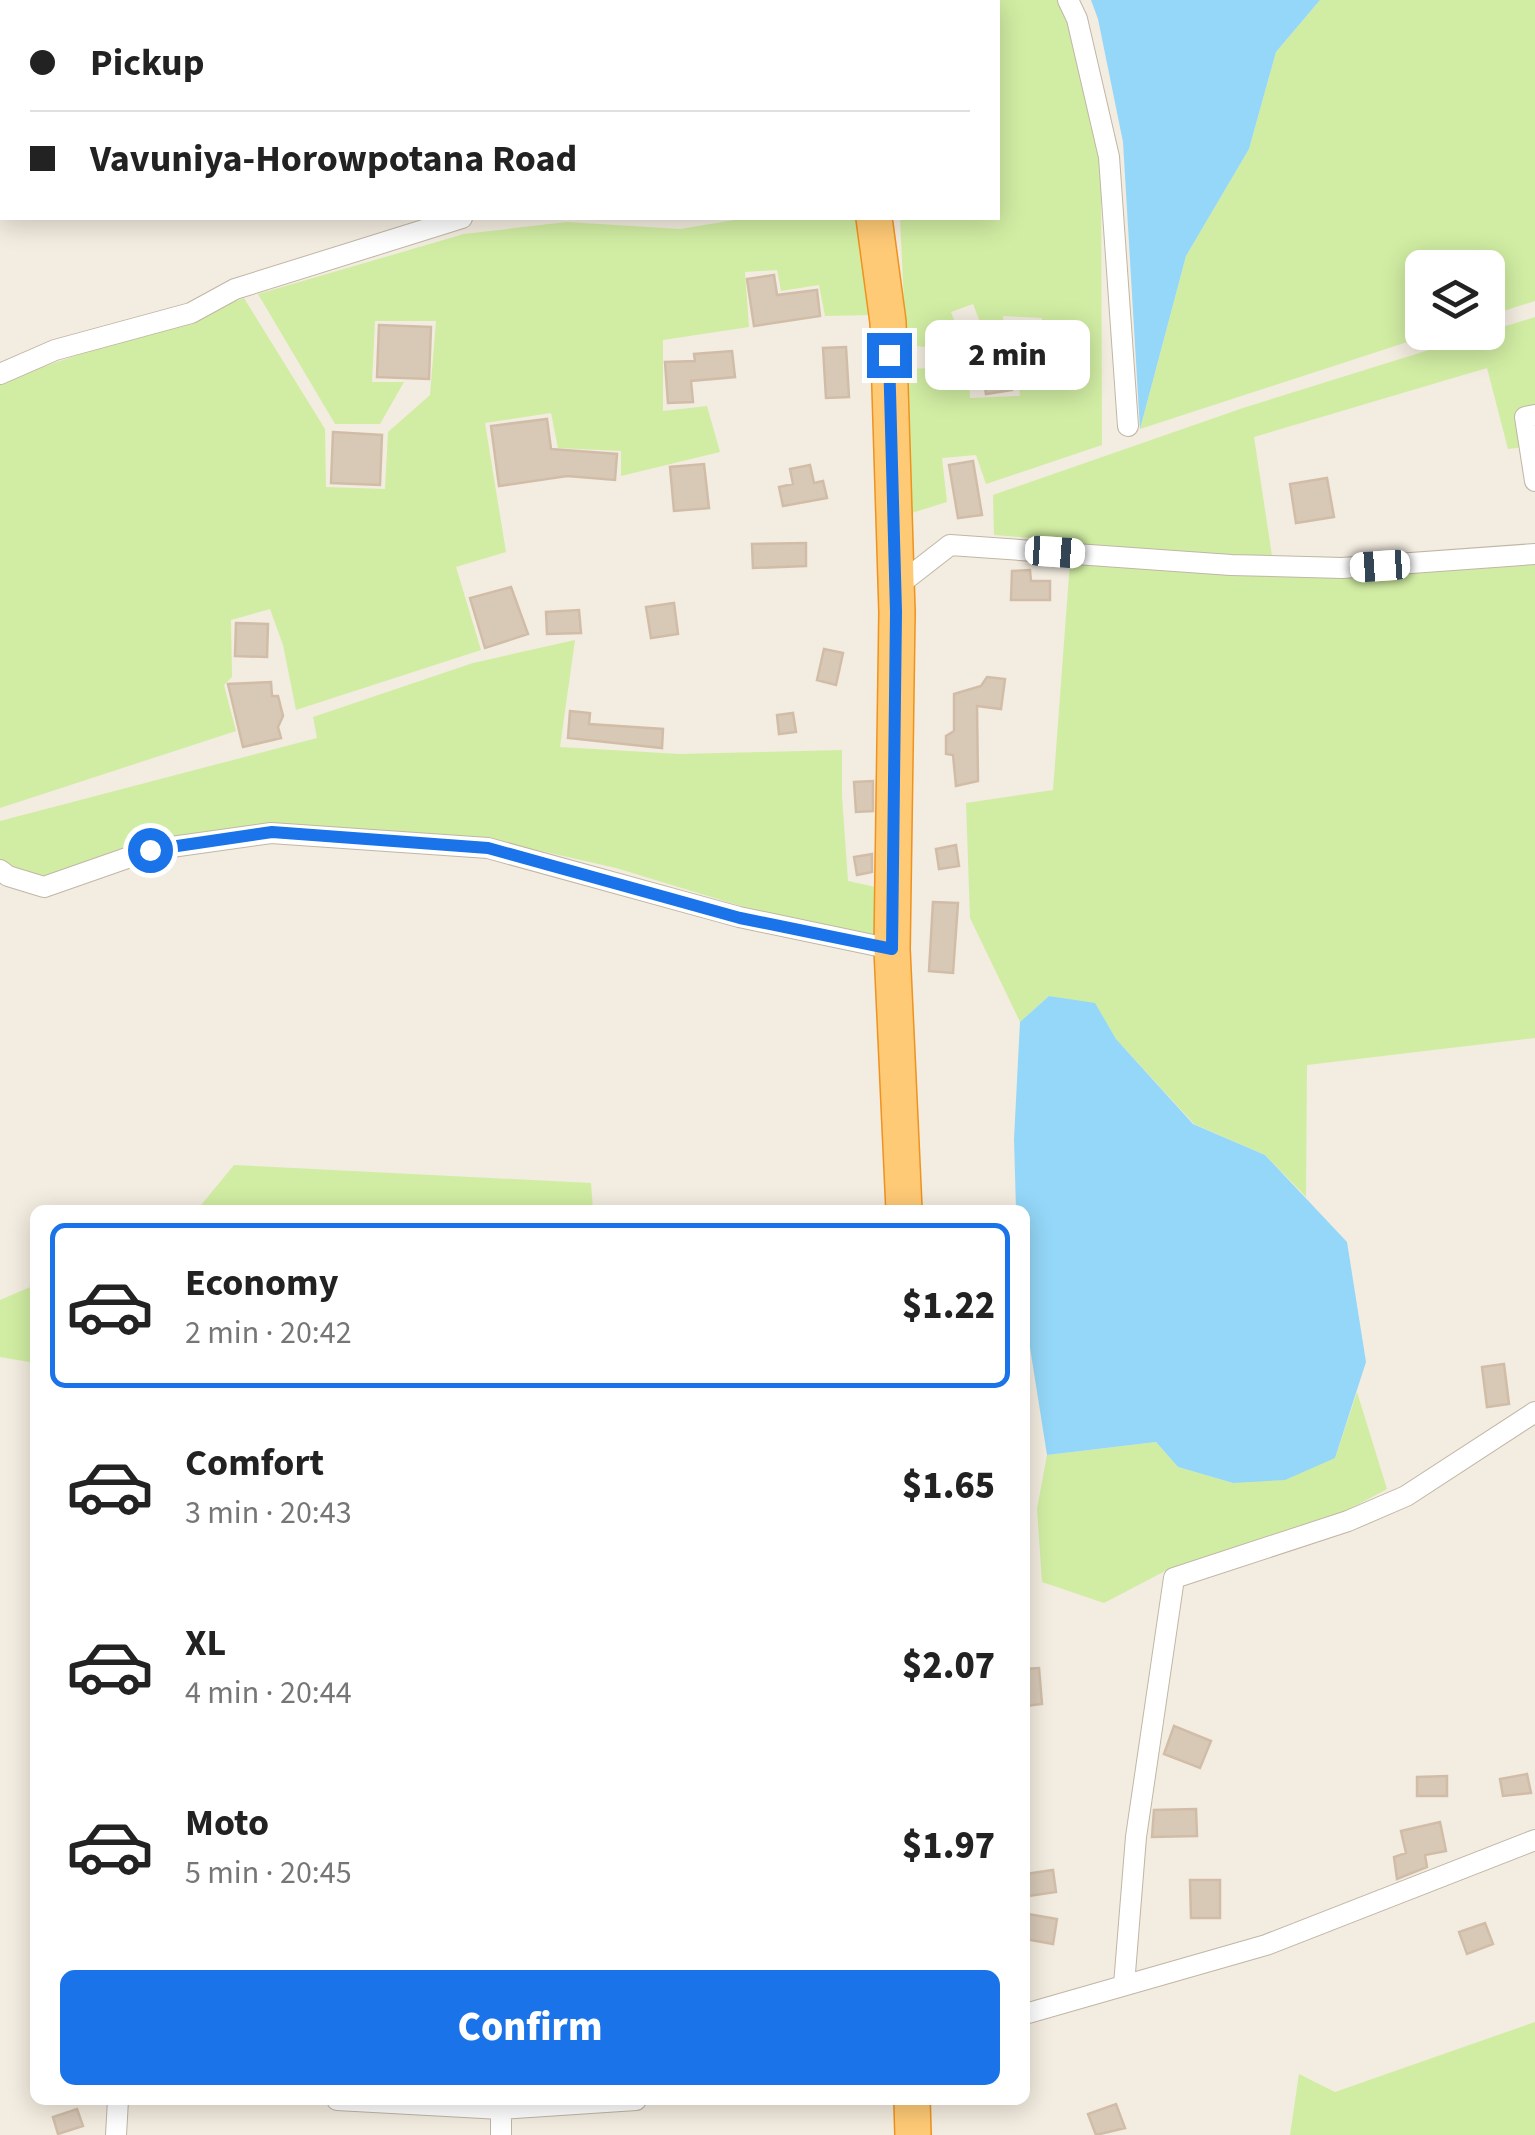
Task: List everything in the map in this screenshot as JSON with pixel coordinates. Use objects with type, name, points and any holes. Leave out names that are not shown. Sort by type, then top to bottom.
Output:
[{"type":"highway","points":[[874,220],[888,322],[896,587],[892,949],[904,1205]]},
{"type":"highway","points":[[912,2105],[913,2135]]},
{"type":"street","points":[[1068,0],[1077,19],[1109,157],[1128,426]]},
{"type":"street","points":[[0,374],[55,350],[191,312],[236,289],[456,220]]},
{"type":"street","points":[[1535,415],[1526,417],[1535,481]]},
{"type":"street","points":[[896,587],[950,545],[1231,565],[1342,568],[1535,554]]},
{"type":"street","points":[[0,870],[44,887],[150,850],[272,832],[488,848],[740,918],[892,949]]},
{"type":"street","points":[[1124,1985],[1136,1837],[1174,1578],[1348,1521],[1406,1496],[1535,1412]]},
{"type":"street","points":[[1030,2013],[1266,1945],[1535,1840]]},
{"type":"street","points":[[116,2135],[118,2105]]},
{"type":"street","points":[[429,2105],[501,2109],[561,2105]]},
{"type":"street","points":[[501,2109],[501,2135]]},
{"type":"green space","points":[[1000,0],[1059,0],[1068,21],[1101,156],[1102,445],[986,484],[976,455],[942,458],[947,502],[902,516],[903,369],[968,367],[970,398],[1020,396],[1016,357],[1019,351],[1040,345],[1042,318],[1003,316],[1004,328],[985,335],[973,304],[951,312],[966,351],[906,345],[900,220],[1000,220]]},
{"type":"green space","points":[[1320,0],[1535,0],[1535,301],[1505,311],[1505,250],[1405,250],[1405,343],[1140,429],[1186,256],[1249,149],[1276,52]]},
{"type":"green space","points":[[734,220],[864,220],[874,315],[825,316],[819,285],[781,291],[777,270],[745,272],[749,327],[663,340],[663,411],[707,406],[720,452],[621,476],[621,451],[558,448],[551,413],[485,423],[506,552],[456,567],[481,650],[296,710],[283,645],[270,609],[231,620],[232,677],[224,685],[236,731],[0,808],[0,383],[244,298],[325,429],[326,487],[385,489],[388,432],[430,395],[436,321],[375,321],[372,382],[404,382],[380,424],[335,424],[258,294],[464,234],[567,222],[680,229]]},
{"type":"green space","points":[[1535,317],[1535,446],[1508,449],[1487,368],[1254,437],[1272,556],[1350,557],[1529,547],[1535,565],[1535,1038],[1307,1065],[1306,1197],[1265,1155],[1194,1124],[1116,1039],[1095,1004],[1049,996],[1020,1022],[970,918],[966,803],[1053,790],[1070,562],[1069,541],[994,535],[993,495],[1243,408],[1429,350],[1505,350],[1505,326]]},
{"type":"green space","points":[[575,640],[560,747],[680,754],[842,750],[848,881],[889,890],[885,942],[744,907],[616,868],[488,839],[271,825],[148,840],[39,879],[0,860],[0,821],[317,738],[313,717],[473,663]]},
{"type":"green space","points":[[234,1165],[591,1183],[593,1205],[201,1205]]},
{"type":"green space","points":[[30,1287],[30,1362],[0,1357],[0,1300]]},
{"type":"green space","points":[[1357,1392],[1387,1489],[1346,1511],[1169,1569],[1104,1603],[1042,1582],[1037,1509],[1047,1455],[1156,1442],[1178,1467],[1233,1483],[1335,1458]]},
{"type":"green space","points":[[1535,2022],[1535,2135],[1290,2135],[1299,2074],[1335,2092]]},
{"type":"water","points":[[1091,0],[1320,0],[1276,52],[1249,149],[1186,256],[1140,429],[1123,142]]},
{"type":"water","points":[[1049,996],[1095,1003],[1116,1039],[1193,1124],[1265,1155],[1347,1242],[1366,1362],[1335,1458],[1285,1480],[1233,1483],[1178,1467],[1156,1442],[1047,1455],[1030,1348],[1030,1205],[1016,1205],[1014,1139],[1020,1022]]},
{"type":"building","points":[[774,275],[777,295],[817,290],[820,316],[754,326],[747,279]]},
{"type":"building","points":[[1017,322],[1034,324],[1031,342],[1014,340]]},
{"type":"building","points":[[379,325],[431,327],[429,379],[377,377]]},
{"type":"building","points":[[1010,335],[1013,354],[1006,355],[1012,390],[986,394],[978,340]]},
{"type":"building","points":[[846,347],[849,397],[826,398],[823,348]]},
{"type":"building","points":[[732,351],[735,377],[691,381],[693,402],[668,403],[665,362],[695,361],[694,354]]},
{"type":"building","points":[[547,419],[551,449],[617,454],[615,480],[567,476],[499,486],[491,426]]},
{"type":"building","points":[[333,432],[382,435],[380,485],[331,483]]},
{"type":"building","points":[[973,461],[982,515],[958,518],[949,465]]},
{"type":"building","points":[[704,464],[709,508],[674,511],[670,467]]},
{"type":"building","points":[[810,465],[814,483],[823,481],[827,498],[783,506],[779,487],[793,484],[790,469]]},
{"type":"building","points":[[1327,478],[1334,517],[1296,523],[1290,484]]},
{"type":"building","points":[[806,543],[806,566],[753,568],[752,544]]},
{"type":"building","points":[[1030,570],[1031,581],[1050,581],[1050,600],[1011,600],[1012,571]]},
{"type":"building","points":[[511,587],[528,634],[485,648],[470,598]]},
{"type":"building","points":[[674,603],[678,634],[651,638],[646,607]]},
{"type":"building","points":[[579,610],[581,633],[547,634],[546,612]]},
{"type":"building","points":[[236,623],[268,624],[267,657],[235,656]]},
{"type":"building","points":[[824,649],[843,653],[836,685],[817,680]]},
{"type":"building","points":[[987,677],[1005,679],[1001,709],[977,706],[978,781],[956,786],[953,755],[946,754],[946,736],[954,731],[954,694],[981,686]]},
{"type":"building","points":[[271,682],[272,696],[278,696],[283,716],[278,727],[281,738],[243,747],[228,684]]},
{"type":"building","points":[[570,711],[590,713],[589,724],[663,729],[662,748],[568,738]]},
{"type":"building","points":[[793,713],[796,732],[779,734],[777,715]]},
{"type":"building","points":[[873,781],[873,811],[856,812],[854,782]]},
{"type":"building","points":[[956,845],[959,866],[939,869],[936,849]]},
{"type":"building","points":[[872,854],[872,872],[857,875],[854,857]]},
{"type":"building","points":[[933,902],[958,903],[953,973],[929,971]]},
{"type":"building","points":[[1504,1364],[1509,1404],[1487,1407],[1482,1367]]},
{"type":"building","points":[[1039,1668],[1042,1704],[1030,1705],[1030,1669]]},
{"type":"building","points":[[1174,1726],[1211,1741],[1200,1768],[1164,1754]]},
{"type":"building","points":[[1527,1774],[1531,1793],[1503,1796],[1500,1779]]},
{"type":"building","points":[[1447,1776],[1447,1796],[1417,1796],[1417,1777]]},
{"type":"building","points":[[1196,1809],[1197,1836],[1152,1837],[1154,1810]]},
{"type":"building","points":[[1440,1822],[1446,1851],[1425,1855],[1427,1867],[1397,1879],[1394,1857],[1406,1853],[1401,1831]]},
{"type":"building","points":[[1053,1870],[1056,1892],[1030,1896],[1030,1873]]},
{"type":"building","points":[[1190,1880],[1220,1880],[1220,1918],[1191,1918]]},
{"type":"building","points":[[1030,1914],[1057,1919],[1053,1944],[1030,1940]]},
{"type":"building","points":[[1485,1923],[1493,1944],[1467,1954],[1459,1932]]},
{"type":"building","points":[[1116,2104],[1125,2128],[1096,2135],[1088,2114]]},
{"type":"building","points":[[77,2109],[83,2126],[58,2134],[53,2117]]},
{"type":"route","points":[[150,850],[272,832],[488,848],[740,918],[892,949],[896,612],[889,355]]}]
